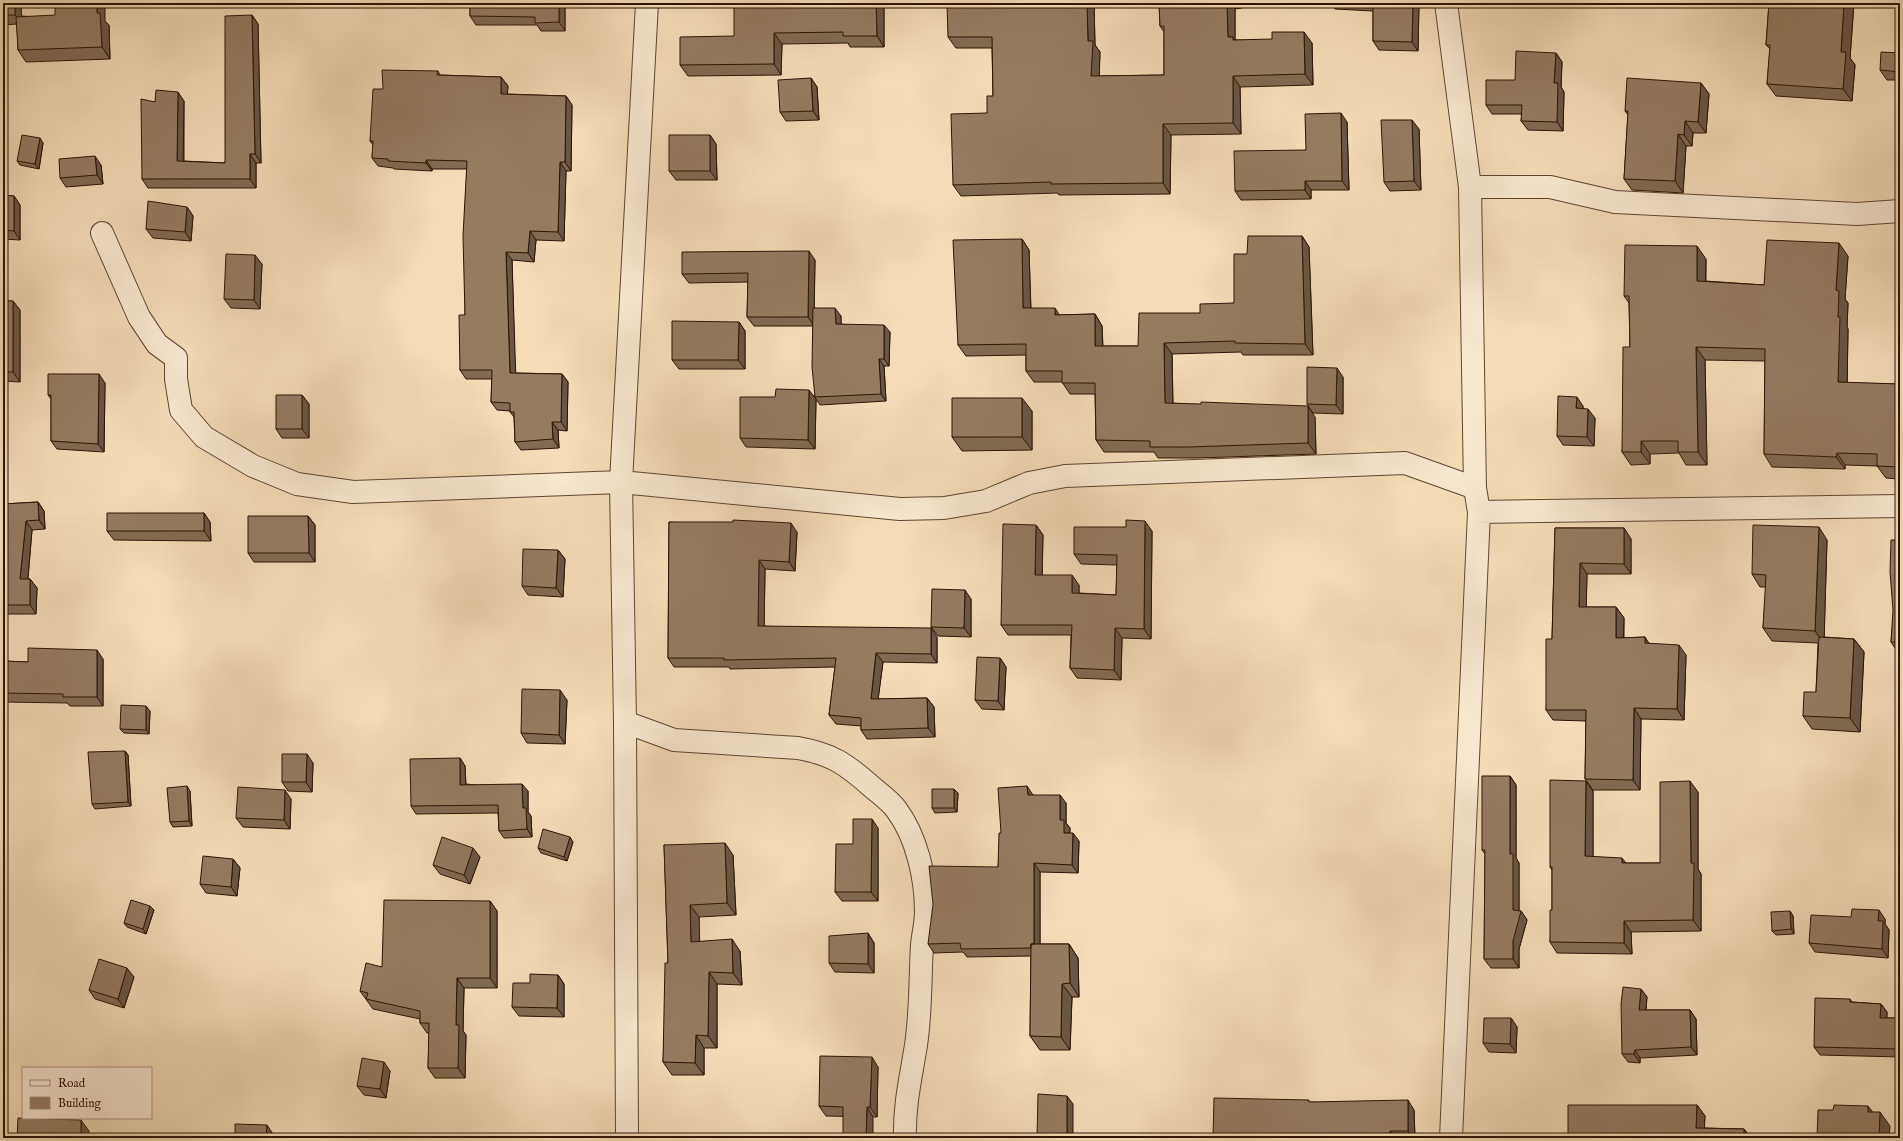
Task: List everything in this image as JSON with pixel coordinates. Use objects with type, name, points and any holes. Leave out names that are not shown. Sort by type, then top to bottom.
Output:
[{"type":"street","points":[[627,1138],[625,722],[621,482],[646,3]]},
{"type":"street","points":[[1446,3],[1470,187],[1475,488],[1479,512],[1451,1138]]},
{"type":"street","points":[[1470,187],[1550,187],[1615,202],[1857,214],[1900,211]]},
{"type":"street","points":[[102,233],[139,317],[158,344],[176,358],[176,379],[182,410],[204,437],[253,466],[297,484],[353,492],[621,482],[900,508],[944,508],[986,501],[1028,483],[1065,476],[1405,463],[1475,488]]},
{"type":"street","points":[[1479,512],[1900,506]]},
{"type":"street","points":[[625,722],[674,740],[798,748],[818,751],[834,758],[864,780],[895,808],[909,830],[924,881],[926,913],[922,945],[921,990],[916,1044],[904,1114],[905,1138]]},
{"type":"building","points":[[3,3],[15,3],[15,15],[3,15]]},
{"type":"building","points":[[55,3],[97,3],[97,13],[100,13],[102,47],[18,50],[16,17],[55,15]]},
{"type":"building","points":[[470,3],[559,3],[559,22],[535,23],[535,17],[470,16]]},
{"type":"building","points":[[734,3],[876,3],[877,36],[843,36],[843,32],[774,33],[774,64],[680,65],[680,37],[734,36]]},
{"type":"building","points":[[1087,3],[1088,41],[1093,41],[1091,76],[1164,75],[1164,26],[1160,26],[1159,3],[1227,3],[1228,37],[1233,37],[1233,40],[1272,39],[1272,32],[1304,32],[1305,74],[1233,76],[1233,123],[1163,124],[1163,183],[1051,184],[1051,182],[953,185],[951,114],[987,113],[987,96],[993,96],[992,37],[948,37],[947,4]]},
{"type":"building","points":[[1373,3],[1413,3],[1412,42],[1373,41]]},
{"type":"building","points":[[1769,3],[1844,3],[1841,52],[1846,52],[1843,89],[1767,84],[1770,45],[1766,45]]},
{"type":"building","points":[[252,15],[255,154],[250,154],[250,179],[142,179],[141,99],[155,102],[156,90],[178,92],[177,161],[225,163],[225,16]]},
{"type":"building","points":[[1516,51],[1556,53],[1554,83],[1558,83],[1557,122],[1521,121],[1522,105],[1486,105],[1486,80],[1515,80]]},
{"type":"building","points":[[1881,52],[1900,53],[1900,72],[1880,70]]},
{"type":"building","points":[[382,70],[438,71],[437,75],[501,77],[501,94],[566,96],[565,162],[560,162],[558,232],[530,231],[528,253],[506,252],[510,373],[562,374],[561,422],[552,422],[553,439],[515,442],[514,412],[510,412],[510,403],[491,402],[492,370],[460,370],[459,315],[465,315],[463,236],[467,161],[426,160],[426,163],[388,161],[388,159],[372,158],[373,141],[370,141],[373,89],[383,89]]},
{"type":"building","points":[[811,78],[813,111],[780,112],[778,80]]},
{"type":"building","points":[[1627,78],[1701,83],[1698,122],[1685,121],[1684,135],[1678,134],[1675,181],[1624,179],[1628,111],[1625,111]]},
{"type":"building","points":[[1341,113],[1342,181],[1305,181],[1305,190],[1235,191],[1234,151],[1306,150],[1305,114]]},
{"type":"building","points":[[1381,120],[1412,120],[1414,181],[1384,182]]},
{"type":"building","points":[[22,135],[40,138],[35,164],[17,161]]},
{"type":"building","points":[[669,135],[710,135],[710,171],[669,171]]},
{"type":"building","points":[[95,156],[97,175],[60,178],[59,159]]},
{"type":"building","points":[[3,195],[14,196],[14,231],[3,230]]},
{"type":"building","points":[[148,201],[187,207],[185,232],[146,229]]},
{"type":"building","points":[[1248,236],[1302,236],[1305,344],[1235,343],[1235,341],[1164,343],[1165,403],[1201,404],[1201,402],[1308,406],[1308,443],[1150,447],[1150,441],[1096,440],[1095,383],[1062,383],[1062,371],[1026,371],[1026,344],[958,345],[953,240],[1022,239],[1023,308],[1055,308],[1055,315],[1095,314],[1095,346],[1138,346],[1139,313],[1200,313],[1200,304],[1234,303],[1234,254],[1247,254]]},
{"type":"building","points":[[1767,240],[1839,243],[1836,290],[1839,291],[1838,317],[1840,317],[1838,382],[1900,384],[1900,467],[1877,466],[1877,454],[1837,453],[1836,457],[1764,454],[1765,349],[1696,347],[1698,452],[1678,452],[1678,441],[1641,441],[1641,452],[1622,452],[1623,347],[1630,347],[1629,296],[1624,296],[1625,245],[1697,246],[1697,281],[1764,285]]},
{"type":"building","points":[[809,251],[808,317],[747,317],[748,273],[682,274],[682,252]]},
{"type":"building","points":[[226,254],[255,255],[254,300],[224,299]]},
{"type":"building","points":[[3,301],[13,301],[13,372],[3,372]]},
{"type":"building","points":[[813,308],[835,308],[836,324],[884,325],[884,359],[879,359],[881,394],[815,397],[812,367]]},
{"type":"building","points":[[672,321],[739,322],[738,360],[672,360]]},
{"type":"building","points":[[1307,367],[1337,368],[1336,405],[1307,404]]},
{"type":"building","points":[[48,374],[99,374],[98,444],[51,441],[51,395],[48,395]]},
{"type":"building","points":[[776,389],[809,390],[808,440],[740,438],[740,397],[775,397]]},
{"type":"building","points":[[276,395],[302,395],[302,429],[276,429]]},
{"type":"building","points":[[1558,396],[1577,397],[1576,408],[1588,409],[1587,437],[1557,436]]},
{"type":"building","points":[[952,398],[1022,398],[1022,437],[952,437]]},
{"type":"building","points":[[38,502],[39,520],[26,521],[20,579],[30,579],[30,605],[3,605],[3,504]]},
{"type":"building","points":[[107,513],[204,513],[204,531],[107,531]]},
{"type":"building","points":[[248,516],[308,516],[309,553],[248,553]]},
{"type":"building","points":[[733,520],[791,523],[789,562],[759,560],[758,626],[931,628],[931,654],[876,653],[871,699],[927,698],[928,728],[861,730],[861,718],[829,715],[836,658],[724,660],[724,658],[668,658],[669,522],[733,522]]},
{"type":"building","points":[[1126,520],[1145,521],[1144,629],[1115,628],[1114,670],[1070,668],[1072,625],[1001,625],[1003,524],[1036,525],[1035,575],[1072,575],[1072,593],[1116,595],[1117,555],[1074,554],[1074,527],[1126,527]]},
{"type":"building","points":[[1753,525],[1819,527],[1815,631],[1763,628],[1766,575],[1752,574]]},
{"type":"building","points":[[1555,528],[1624,528],[1624,564],[1580,563],[1579,607],[1616,607],[1616,638],[1645,637],[1645,643],[1679,645],[1677,709],[1634,708],[1633,780],[1585,779],[1586,710],[1546,710],[1546,639],[1552,639]]},
{"type":"building","points":[[1891,540],[1900,540],[1900,642],[1891,642],[1893,610],[1890,572]]},
{"type":"building","points":[[523,549],[558,550],[556,588],[522,586]]},
{"type":"building","points":[[932,589],[965,590],[964,628],[931,627]]},
{"type":"building","points":[[1819,637],[1854,639],[1850,718],[1803,716],[1804,692],[1816,692]]},
{"type":"building","points":[[28,648],[97,650],[97,697],[63,697],[63,694],[3,693],[3,661],[28,662]]},
{"type":"building","points":[[977,657],[1000,658],[998,701],[975,700]]},
{"type":"building","points":[[522,689],[560,690],[559,735],[521,733]]},
{"type":"building","points":[[121,705],[146,706],[146,730],[120,729]]},
{"type":"building","points":[[125,751],[128,802],[92,804],[88,752]]},
{"type":"building","points":[[282,754],[307,754],[306,782],[282,782]]},
{"type":"building","points":[[460,758],[460,785],[522,784],[523,808],[526,808],[527,829],[499,831],[498,805],[411,806],[410,759]]},
{"type":"building","points":[[1482,776],[1510,776],[1510,854],[1513,854],[1513,910],[1521,911],[1513,941],[1513,959],[1484,959],[1485,850],[1482,850]]},
{"type":"building","points":[[1550,780],[1586,781],[1585,856],[1622,858],[1622,863],[1660,863],[1660,782],[1690,781],[1691,863],[1694,863],[1693,920],[1624,921],[1624,943],[1550,942],[1552,867],[1550,867]]},
{"type":"building","points":[[187,786],[189,821],[170,822],[167,788]]},
{"type":"building","points":[[1027,786],[1028,795],[1060,795],[1060,820],[1064,820],[1064,833],[1073,833],[1072,865],[1034,863],[1034,944],[1031,944],[1031,948],[961,949],[960,943],[928,944],[933,904],[929,866],[998,867],[999,833],[1001,833],[998,788]]},
{"type":"building","points":[[238,787],[285,790],[284,820],[236,818]]},
{"type":"building","points":[[932,789],[954,789],[954,808],[932,808]]},
{"type":"building","points":[[853,819],[872,819],[871,892],[835,892],[836,844],[853,844]]},
{"type":"building","points":[[543,829],[570,837],[564,857],[538,848]]},
{"type":"building","points":[[442,837],[473,848],[464,875],[433,865]]},
{"type":"building","points":[[725,843],[727,903],[690,905],[691,942],[732,939],[733,973],[709,972],[708,1036],[696,1035],[695,1063],[663,1062],[665,963],[668,963],[664,845]]},
{"type":"building","points":[[203,856],[233,859],[231,887],[200,884]]},
{"type":"building","points":[[131,900],[150,906],[143,929],[124,923]]},
{"type":"building","points":[[384,900],[490,901],[490,978],[457,978],[456,1025],[459,1025],[458,1068],[428,1068],[429,1023],[420,1023],[420,1011],[366,999],[368,993],[360,991],[366,963],[382,967]]},
{"type":"building","points":[[1852,909],[1879,910],[1878,921],[1883,921],[1882,949],[1809,943],[1811,915],[1851,917]]},
{"type":"building","points":[[1790,911],[1791,929],[1772,931],[1771,912]]},
{"type":"building","points":[[868,933],[868,964],[829,963],[829,936]]},
{"type":"building","points":[[1031,944],[1069,944],[1070,983],[1062,984],[1061,1037],[1030,1036]]},
{"type":"building","points":[[99,959],[127,968],[118,999],[89,990]]},
{"type":"building","points":[[530,974],[558,975],[557,1008],[512,1007],[513,983],[530,983]]},
{"type":"building","points":[[1623,987],[1641,989],[1639,1010],[1690,1010],[1691,1047],[1635,1050],[1634,1054],[1622,1054],[1621,1004]]},
{"type":"building","points":[[1815,998],[1850,999],[1850,1002],[1881,1004],[1880,1018],[1900,1018],[1900,1049],[1814,1047]]},
{"type":"building","points":[[1484,1018],[1511,1018],[1510,1044],[1483,1043]]},
{"type":"building","points":[[820,1056],[872,1057],[870,1107],[867,1107],[866,1138],[843,1138],[843,1107],[819,1106]]},
{"type":"building","points":[[362,1058],[384,1062],[380,1089],[357,1086]]},
{"type":"building","points":[[1038,1094],[1067,1096],[1067,1138],[1037,1138]]},
{"type":"building","points":[[1214,1098],[1309,1100],[1309,1102],[1408,1100],[1408,1131],[1390,1131],[1390,1138],[1213,1138]]},
{"type":"building","points":[[1568,1105],[1697,1105],[1696,1128],[1744,1129],[1744,1138],[1568,1137]]},
{"type":"building","points":[[1834,1105],[1868,1106],[1868,1112],[1880,1112],[1879,1138],[1817,1138],[1818,1110],[1833,1110]]},
{"type":"building","points":[[18,1118],[81,1120],[81,1137],[90,1137],[90,1138],[17,1138]]},
{"type":"building","points":[[235,1124],[267,1125],[266,1138],[235,1138]]}]
